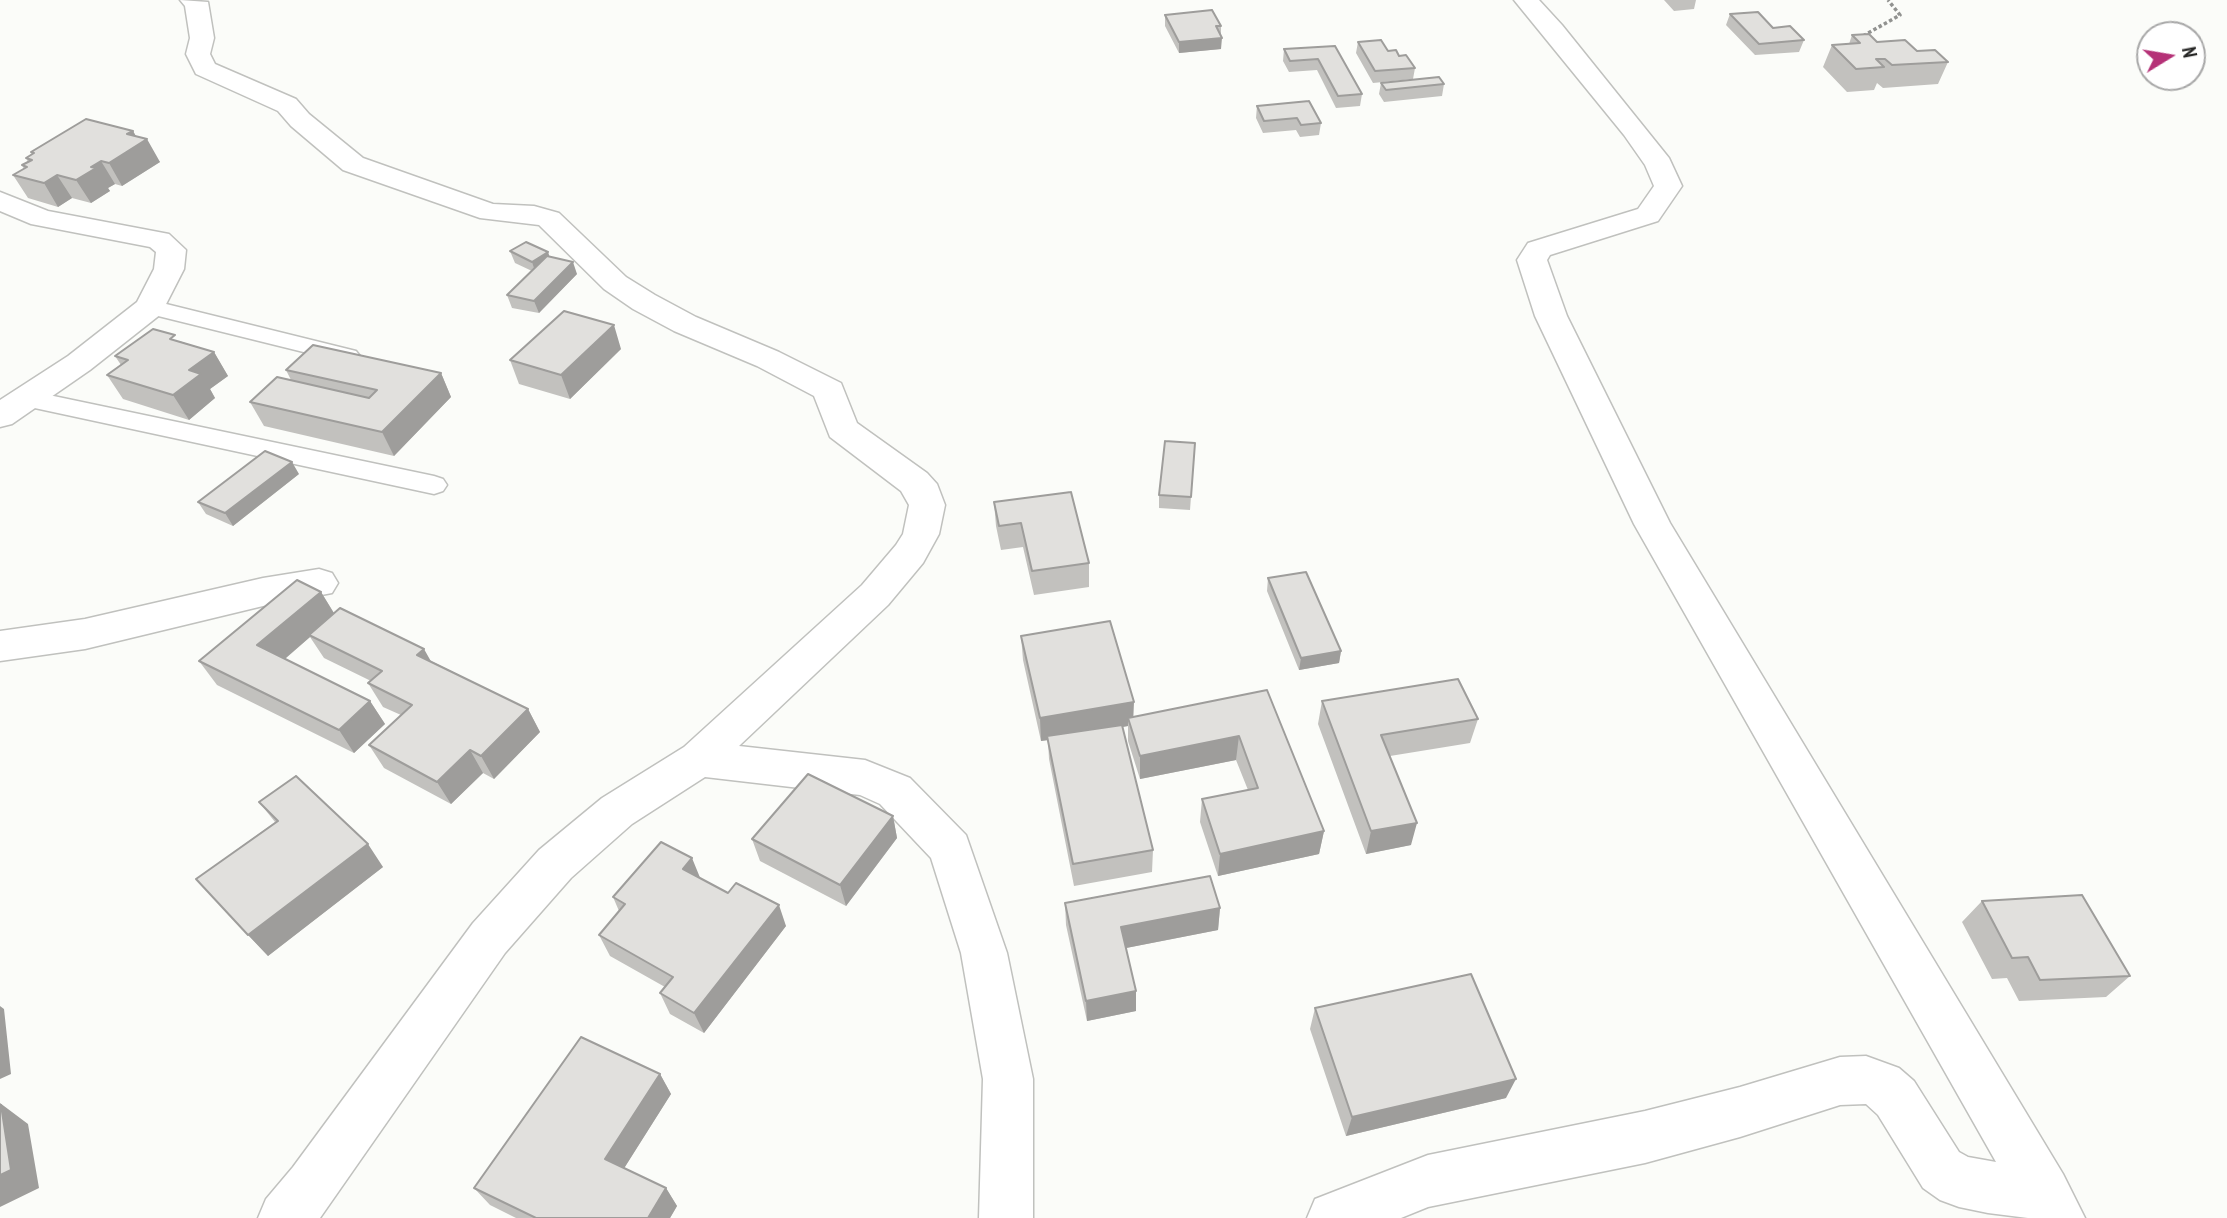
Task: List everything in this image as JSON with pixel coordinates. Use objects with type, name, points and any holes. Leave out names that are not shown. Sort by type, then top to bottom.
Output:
[{"type":"street","points":[[192,0],[195,2],[202,38],[198,54],[205,69],[287,105],[300,120],[353,164],[364,169],[490,212],[534,215],[549,219],[615,283],[644,302],[685,324],[768,359],[829,390],[842,429],[914,482],[924,493],[927,505],[921,534],[910,554],[875,595],[699,759],[617,811],[547,873],[489,938],[312,1186],[285,1218]]},
{"type":"street","points":[[1526,0],[1633,129],[1659,164],[1668,186],[1648,215],[1538,249],[1532,260],[1551,316],[1652,524],[2051,1205]]},
{"type":"street","points":[[0,201],[41,218],[159,240],[171,250],[169,269],[150,307],[79,363],[9,408]]},
{"type":"street","points":[[0,646],[85,634],[263,592],[319,583]]},
{"type":"street","points":[[699,759],[865,778],[895,791],[950,848],[984,953],[1008,1079],[1006,1218]]},
{"type":"street","points":[[1334,1218],[1428,1181],[1645,1137],[1740,1112],[1840,1081],[1866,1080],[1881,1085],[1896,1098],[1941,1170],[1959,1181],[2051,1205]]},
{"type":"lane","points":[[150,307],[360,359]]},
{"type":"lane","points":[[9,408],[434,485]]},
{"type":"path","points":[[1857,39],[1900,15],[1888,0]]},
{"type":"building","points":[[1212,10],[1221,26],[1216,26],[1222,38],[1179,42],[1165,15]]},
{"type":"building","points":[[1758,12],[1773,28],[1790,26],[1804,40],[1759,44],[1730,14]]},
{"type":"building","points":[[1869,34],[1877,42],[1905,40],[1917,51],[1935,50],[1948,62],[1892,65],[1885,59],[1876,59],[1884,67],[1856,69],[1832,45],[1860,43],[1852,35]]},
{"type":"building","points":[[1381,40],[1388,51],[1396,50],[1399,56],[1406,55],[1415,68],[1375,71],[1358,42]]},
{"type":"building","points":[[1335,46],[1362,94],[1338,96],[1318,59],[1290,61],[1284,49]]},
{"type":"building","points":[[1439,77],[1444,84],[1386,90],[1381,83]]},
{"type":"building","points":[[1309,101],[1321,123],[1301,125],[1297,118],[1264,121],[1257,106]]},
{"type":"building","points":[[86,119],[133,131],[127,134],[147,139],[109,163],[101,161],[91,167],[96,168],[76,180],[57,175],[44,183],[13,175],[27,167],[22,165],[32,160],[26,158],[34,153],[31,152]]},
{"type":"building","points":[[526,242],[548,252],[532,262],[510,251]]},
{"type":"building","points":[[547,256],[573,262],[534,301],[507,295]]},
{"type":"building","points":[[564,311],[614,325],[561,375],[510,360]]},
{"type":"building","points":[[153,329],[175,335],[170,339],[214,352],[189,370],[201,374],[173,395],[107,375],[128,360],[115,356]]},
{"type":"building","points":[[313,345],[441,373],[382,432],[250,402],[277,377],[369,398],[377,390],[286,370]]},
{"type":"building","points":[[1165,441],[1195,443],[1191,497],[1159,495]]},
{"type":"building","points":[[265,451],[292,462],[225,513],[198,502]]},
{"type":"building","points":[[1071,492],[1089,563],[1032,571],[1021,523],[999,526],[994,502]]},
{"type":"building","points":[[1306,572],[1341,651],[1301,658],[1268,578]]},
{"type":"building","points":[[297,580],[321,592],[257,645],[370,701],[339,730],[199,661]]},
{"type":"building","points":[[340,608],[424,649],[417,655],[528,709],[481,756],[470,750],[437,782],[369,745],[412,705],[368,683],[382,671],[309,635]]},
{"type":"building","points":[[1110,621],[1134,702],[1040,718],[1021,636]]},
{"type":"building","points":[[1458,679],[1478,719],[1381,735],[1417,823],[1371,831],[1322,701]]},
{"type":"building","points":[[1267,690],[1324,831],[1220,854],[1202,799],[1258,788],[1239,736],[1140,756],[1128,718]]},
{"type":"building","points":[[1122,725],[1153,850],[1073,864],[1047,736]]},
{"type":"building","points":[[808,774],[893,816],[840,885],[752,839]]},
{"type":"building","points":[[296,776],[368,844],[248,935],[196,879],[278,821],[259,802]]},
{"type":"building","points":[[661,842],[692,858],[683,869],[728,893],[736,883],[779,905],[694,1013],[660,993],[673,977],[599,935],[625,904],[613,897]]},
{"type":"building","points":[[1210,876],[1220,908],[1121,927],[1136,991],[1086,1001],[1065,903]]},
{"type":"building","points":[[2082,895],[2130,976],[2040,980],[2028,957],[2012,958],[1982,901]]},
{"type":"building","points":[[1471,974],[1516,1079],[1352,1117],[1315,1008]]},
{"type":"building","points":[[581,1037],[660,1074],[605,1159],[666,1188],[648,1218],[536,1218],[474,1188]]},
{"type":"building","points":[[0,1105],[11,1170],[0,1175]]}]
